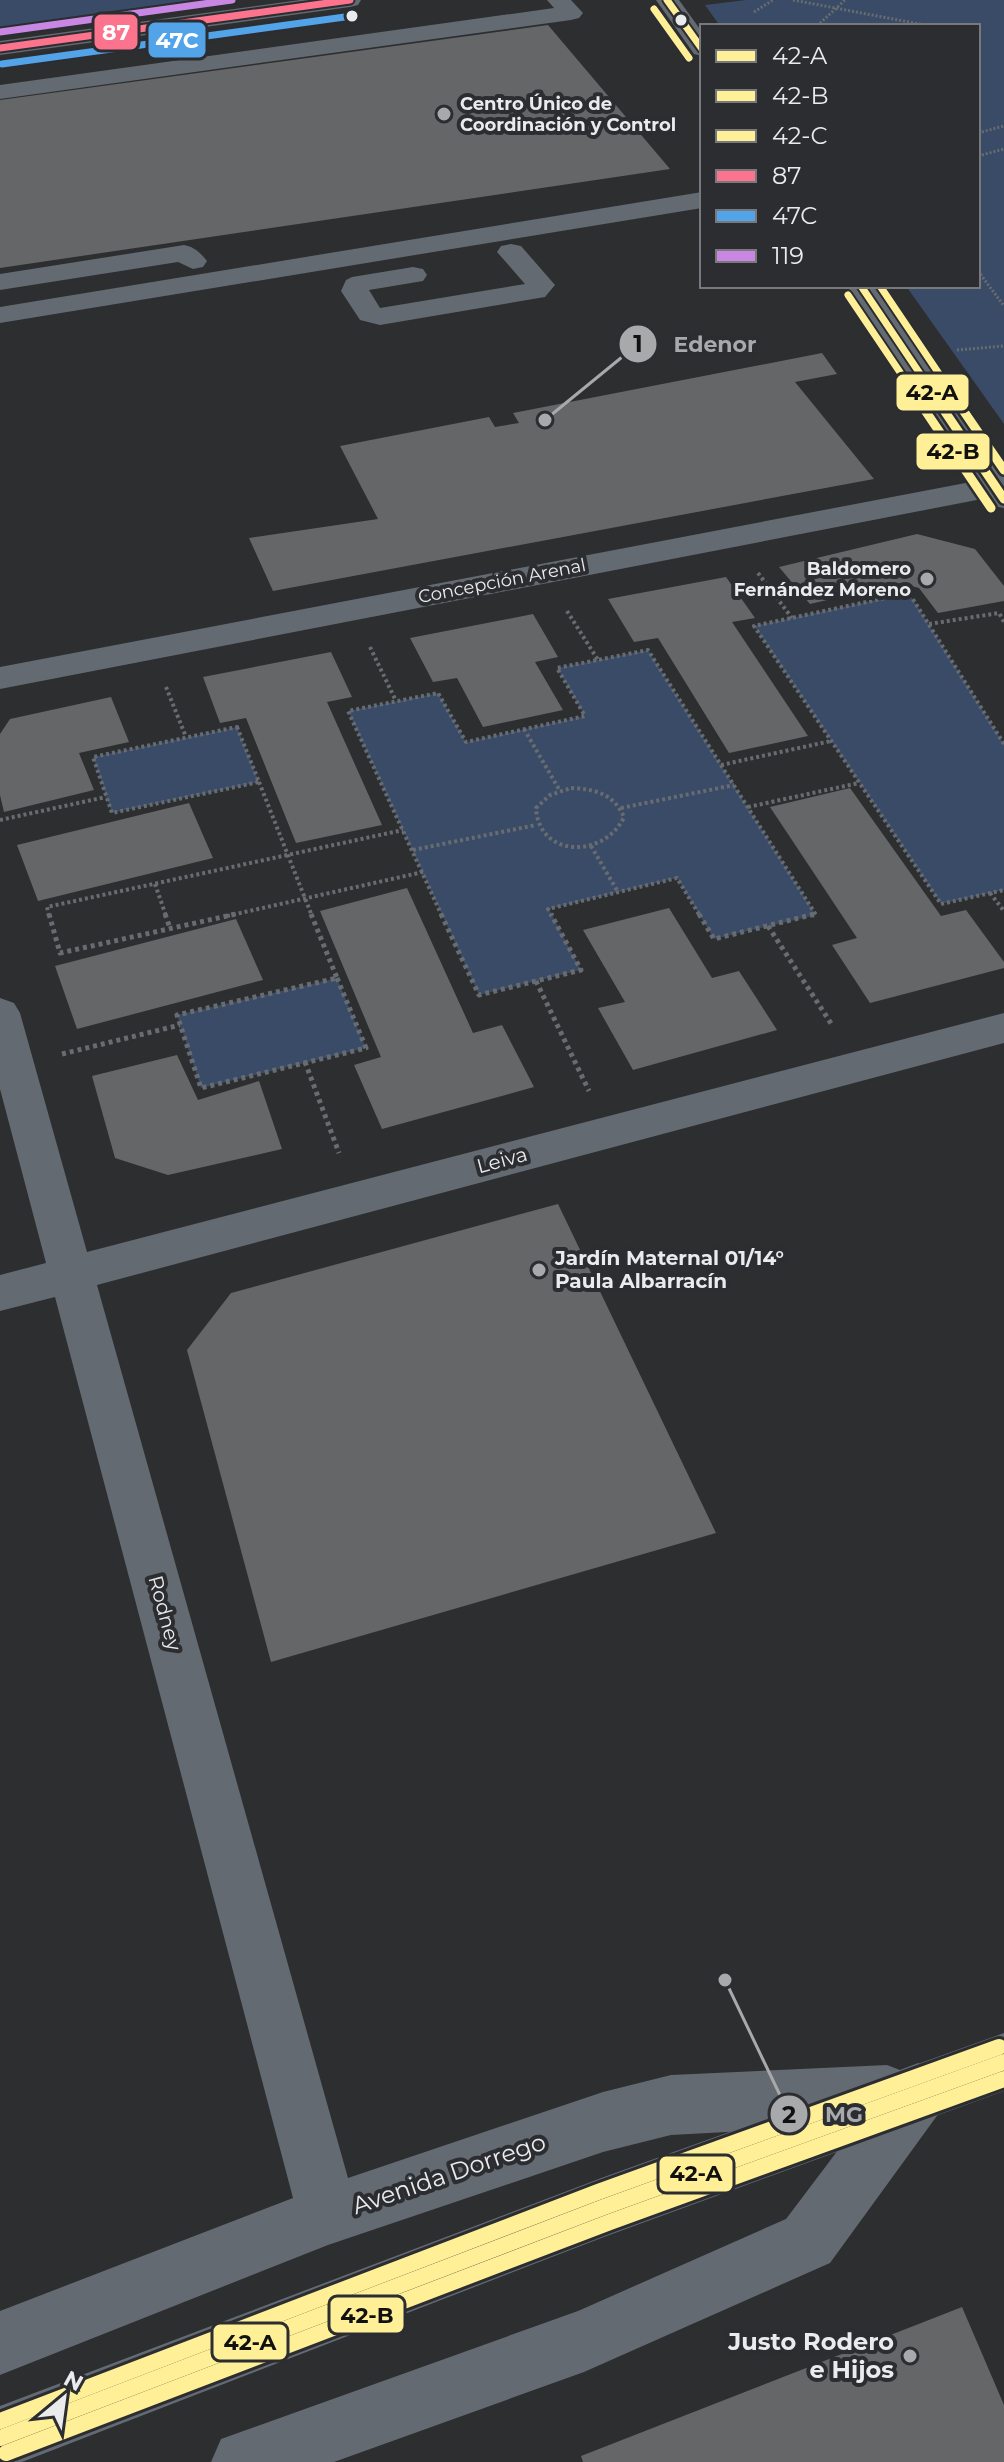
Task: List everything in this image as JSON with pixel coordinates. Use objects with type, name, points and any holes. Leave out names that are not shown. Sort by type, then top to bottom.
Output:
[{"type":"main road","points":[[0,48],[350,0]]},
{"type":"main road","name":"Avenida Dorrego","points":[[0,2438],[604,2207],[1004,2062]]},
{"type":"street","points":[[0,92],[571,13],[558,0]]},
{"type":"street","points":[[667,0],[700,46]]},
{"type":"street","points":[[0,315],[700,200]]},
{"type":"street","points":[[433,271],[362,283],[356,286],[355,291],[370,314],[380,317],[535,291],[541,285],[501,257],[700,222]]},
{"type":"street","points":[[0,282],[184,253],[213,278]]},
{"type":"street","points":[[862,288],[1001,490]]},
{"type":"street","name":"Concepción Arenal","points":[[0,678],[543,573],[1001,490]]},
{"type":"street","name":"Rodney","points":[[0,1013],[328,2215]]},
{"type":"street","name":"Leiva","points":[[0,1293],[1004,1028]]},
{"type":"street","points":[[244,2462],[584,2340],[808,2241],[918,2092]]},
{"type":"street","name":"Avenida Dorrego","points":[[0,2343],[328,2215],[603,2122],[671,2105],[918,2092]]},
{"type":"path","points":[[754,12],[773,0]]},
{"type":"path","points":[[793,0],[920,24]]},
{"type":"path","points":[[819,24],[845,0]]},
{"type":"path","points":[[980,132],[1004,126]]},
{"type":"path","points":[[980,155],[1004,149]]},
{"type":"path","points":[[980,274],[1004,306]]},
{"type":"path","points":[[543,573],[598,660]]},
{"type":"path","points":[[1004,744],[909,593],[754,626],[941,904],[1004,890]]},
{"type":"path","points":[[353,610],[396,701]]},
{"type":"path","points":[[929,624],[999,613],[1004,622]]},
{"type":"path","points":[[151,649],[187,737]]},
{"type":"path","points":[[648,650],[816,915],[714,939],[677,878],[618,892],[548,909],[581,970],[479,995],[348,711],[438,693],[466,742],[524,729],[585,716],[557,668],[648,650]]},
{"type":"path","points":[[259,782],[112,813],[93,757],[237,727],[366,1048],[201,1088],[177,1015],[337,978]]},
{"type":"path","points":[[524,729],[560,791]]},
{"type":"path","points":[[721,765],[831,741]]},
{"type":"path","points":[[748,807],[859,783]]},
{"type":"path","points":[[621,808],[734,785]]},
{"type":"path","points":[[571,788],[595,790],[615,800],[621,808],[624,817],[615,836],[591,846],[564,845],[551,840],[536,825],[536,808],[541,801],[571,788]]},
{"type":"path","points":[[0,820],[106,797]]},
{"type":"path","points":[[413,850],[536,825]]},
{"type":"path","points":[[403,830],[47,907],[60,953],[423,872]]},
{"type":"path","points":[[591,846],[618,892]]},
{"type":"path","points":[[155,884],[170,929]]},
{"type":"path","points":[[990,893],[1004,911]]},
{"type":"path","points":[[768,926],[858,1066]]},
{"type":"path","points":[[536,981],[608,1132]]},
{"type":"path","points":[[15,1066],[180,1025]]},
{"type":"path","points":[[305,1062],[356,1199]]},
{"type":"shaded area","points":[[0,0],[235,0],[0,33]]},
{"type":"shaded area","points":[[746,0],[1004,0],[1004,424],[907,288],[980,288],[980,24],[719,24],[705,5]]},
{"type":"shaded area","points":[[909,593],[1004,744],[1004,890],[941,904],[754,626]]},
{"type":"shaded area","points":[[648,650],[816,915],[714,939],[677,878],[549,909],[581,970],[479,995],[348,711],[438,693],[466,742],[585,716],[557,668]]},
{"type":"shaded area","points":[[237,727],[259,782],[112,813],[93,757]]},
{"type":"shaded area","points":[[337,978],[366,1048],[201,1088],[177,1015]]},
{"type":"building","points":[[548,25],[670,169],[0,268],[0,100]]},
{"type":"building","points":[[822,353],[837,374],[795,382],[874,479],[273,591],[249,538],[378,519],[340,446],[489,417],[495,427],[519,423],[513,413]]},
{"type":"building","points":[[917,534],[975,549],[1004,586],[1004,601],[938,613],[919,588],[900,583],[810,604],[779,567]]},
{"type":"building","points":[[726,577],[755,618],[732,622],[808,736],[729,753],[658,638],[634,642],[608,599]]},
{"type":"building","points":[[533,614],[558,657],[535,662],[563,710],[483,727],[457,678],[433,682],[410,638]]},
{"type":"building","points":[[331,652],[352,697],[327,702],[382,825],[296,843],[246,718],[220,723],[203,677]]},
{"type":"building","points":[[111,697],[129,742],[79,753],[94,790],[4,812],[0,795],[0,734],[10,719]]},
{"type":"building","points":[[850,788],[941,916],[966,910],[1004,962],[1004,968],[870,1003],[832,945],[857,938],[770,807]]},
{"type":"building","points":[[189,803],[213,858],[38,901],[17,845]]},
{"type":"building","points":[[407,888],[473,1033],[502,1025],[534,1087],[382,1129],[354,1065],[381,1057],[320,911]]},
{"type":"building","points":[[669,908],[712,978],[739,971],[777,1030],[633,1070],[598,1008],[625,1002],[583,930]]},
{"type":"building","points":[[236,919],[263,980],[77,1029],[55,966]]},
{"type":"building","points":[[177,1055],[198,1100],[259,1081],[282,1149],[168,1175],[115,1158],[92,1076]]},
{"type":"building","points":[[558,1204],[716,1533],[271,1662],[187,1350],[231,1293]]},
{"type":"building","name":"Justo Rodero e Hijos","points":[[962,2307],[1004,2405],[1004,2462],[583,2462],[581,2456]]},
{"type":"transit line","name":"119","points":[[0,32],[232,0]]},
{"type":"transit line","name":"87","points":[[0,48],[350,0]]},
{"type":"transit line","name":"42-A","points":[[667,0],[700,46]]},
{"type":"transit line","name":"42-B","points":[[654,9],[689,58]]},
{"type":"transit line","name":"47C","points":[[2,64],[352,16]]},
{"type":"transit line","name":"42-A","points":[[862,288],[1004,499]]},
{"type":"transit line","name":"42-C","points":[[881,288],[1004,470]]},
{"type":"transit line","name":"42-B","points":[[848,295],[991,508]]},
{"type":"transit line","name":"42-C","points":[[0,2421],[598,2192],[999,2047]]},
{"type":"transit line","name":"42-A","points":[[0,2438],[604,2207],[1004,2062]]},
{"type":"transit line","name":"42-B","points":[[6,2453],[610,2222],[1004,2079]]},
{"type":"place","name":"Centro Único de Coordinación y Control","points":[[444,114]]},
{"type":"place","name":"Edenor","points":[[545,420]]},
{"type":"place","name":"Baldomero Fernández Moreno","points":[[927,579]]},
{"type":"place","name":"Jardín Maternal 01/14° Paula Albarracín","points":[[539,1270]]},
{"type":"place","name":"MG","points":[[725,1980]]},
{"type":"place","name":"Justo Rodero e Hijos","points":[[910,2356]]}]
